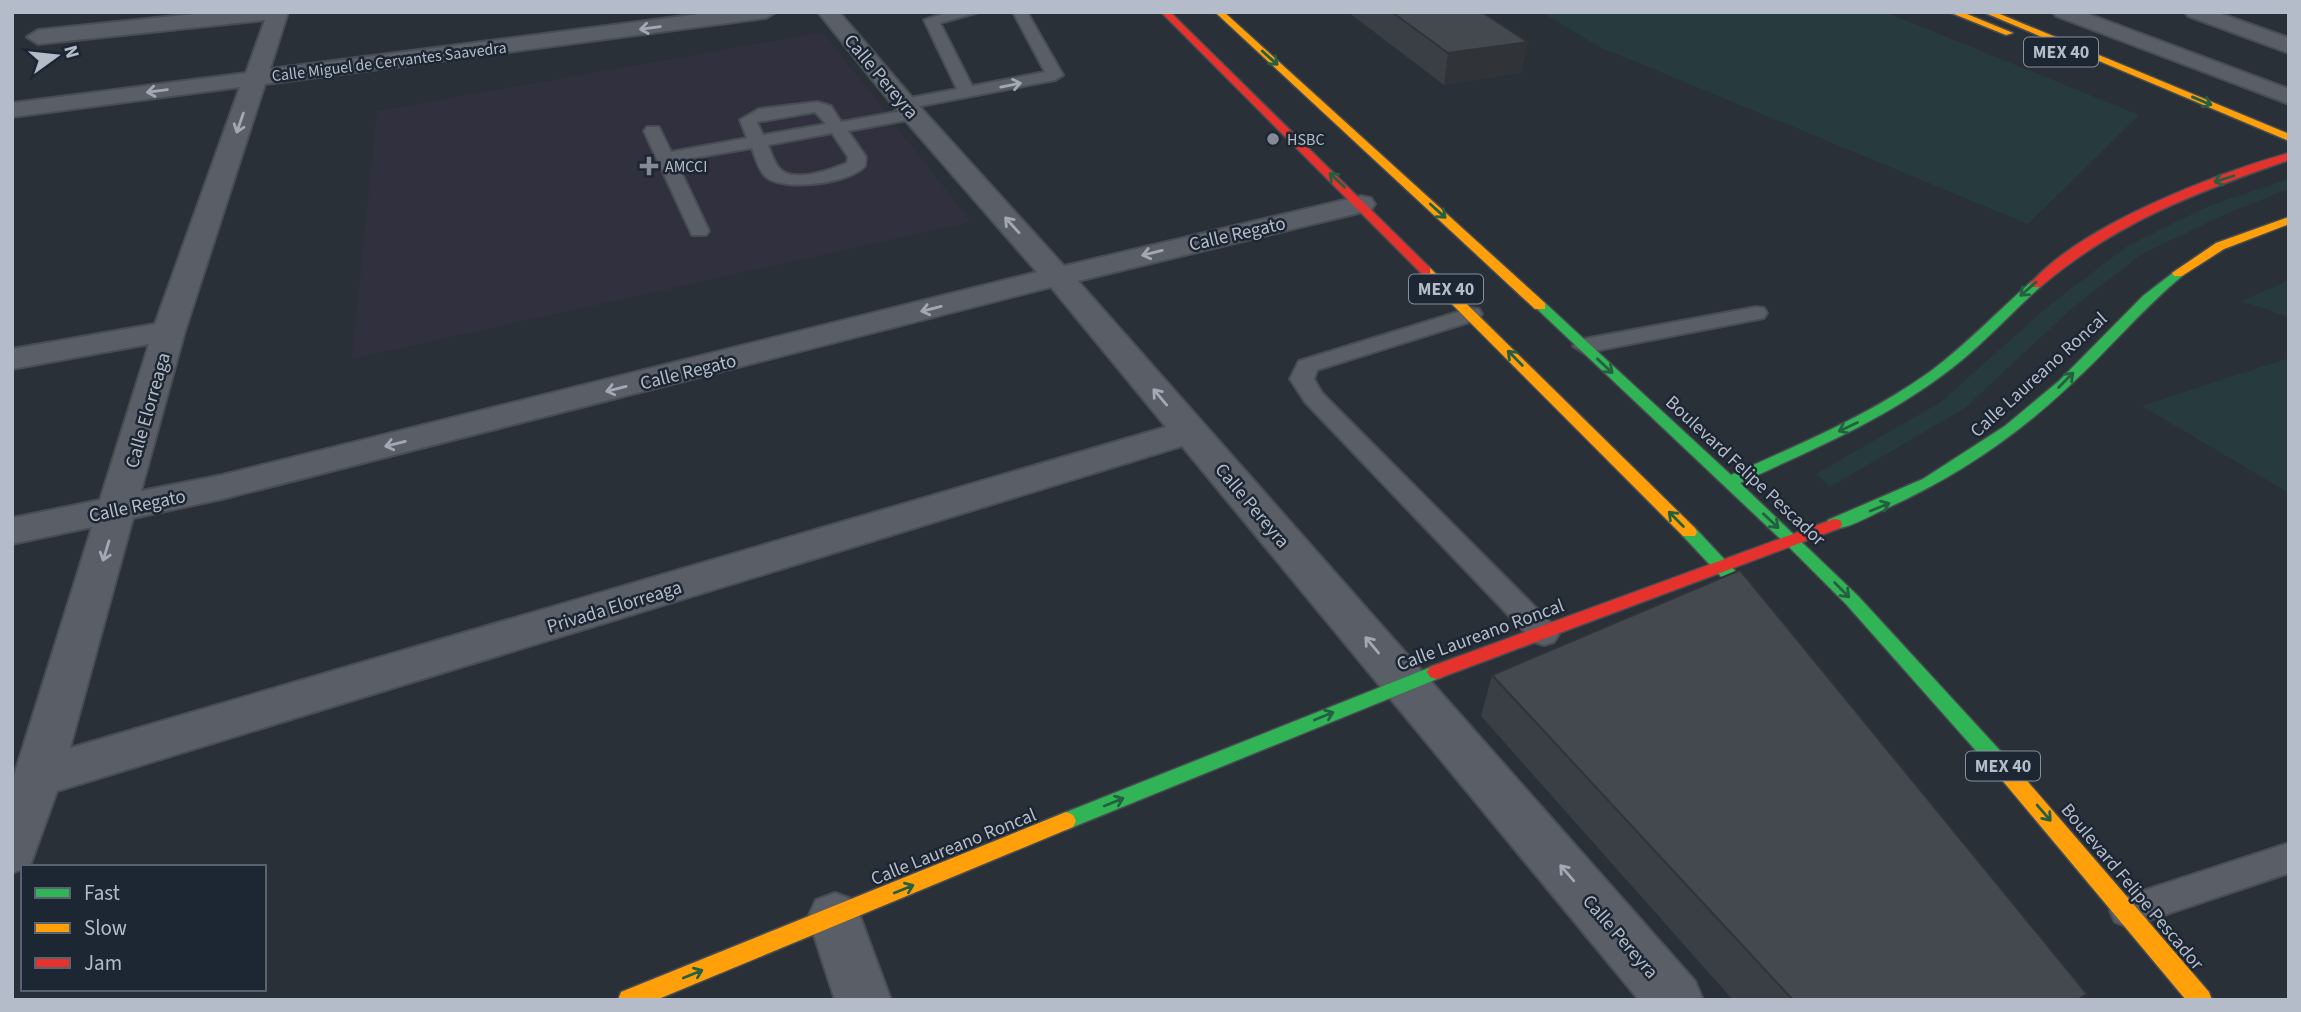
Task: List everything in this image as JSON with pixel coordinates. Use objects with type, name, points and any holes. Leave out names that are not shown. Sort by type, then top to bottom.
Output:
[{"type":"main road","name":"MEX 40","points":[[1165,12],[1724,567],[1776,625]]},
{"type":"main road","name":"Boulevard Felipe Pescador","points":[[1219,12],[1794,542],[1920,671],[2128,911],[2201,1000]]},
{"type":"main road","name":"MEX 40","points":[[1953,12],[2170,88],[2289,138]]},
{"type":"main road","points":[[1987,12],[2170,88]]},
{"type":"main road","points":[[1728,482],[1862,421],[1903,397],[1939,372],[2055,266],[2120,223],[2193,189],[2289,156]]},
{"type":"main road","name":"Calle Laureano Roncal","points":[[629,1000],[1404,683],[1794,542],[1900,499],[1947,476],[1980,454],[2050,396],[2181,270],[2237,238],[2289,220]]},
{"type":"street","points":[[38,37],[278,12]]},
{"type":"street","name":"Calle Elorreaga","points":[[12,851],[38,777],[169,331],[278,12]]},
{"type":"street","name":"Calle Miguel de Cervantes Saavedra","points":[[12,110],[255,79],[539,32],[766,12]]},
{"type":"street","name":"Calle Pereyra","points":[[828,12],[909,109],[1058,276],[1675,1000]]},
{"type":"street","points":[[2063,12],[2289,97]]},
{"type":"street","points":[[2194,12],[2289,46]]},
{"type":"street","name":"Calle Regato","points":[[12,531],[118,510],[408,441],[1058,276],[1361,204]]},
{"type":"street","points":[[12,359],[169,331]]},
{"type":"street","name":"Privada Elorreaga","points":[[38,777],[1191,432]]},
{"type":"street","points":[[835,917],[863,1000]]},
{"type":"lane","points":[[967,93],[931,20],[972,12]]},
{"type":"lane","points":[[665,158],[838,127],[967,93],[1048,78],[1056,74],[1020,12]]},
{"type":"lane","points":[[817,107],[825,110],[838,127],[857,157],[856,166],[797,179],[776,177],[756,142],[748,120],[759,114],[817,107]]},
{"type":"lane","points":[[653,131],[699,231]]},
{"type":"lane","points":[[1584,346],[1756,313]]},
{"type":"lane","points":[[1471,314],[1307,366],[1302,379],[1313,397],[1544,634]]},
{"type":"lane","points":[[2128,911],[2289,858]]},
{"type":"shaded area","name":"AMCCI","points":[[823,32],[971,222],[352,359],[377,111]]},
{"type":"green space","points":[[1541,12],[1885,12],[2139,115],[2028,224],[1600,47]]},
{"type":"green space","points":[[2289,179],[2289,189],[2230,212],[2142,254],[2071,309],[1965,408],[1830,487],[1816,474],[1941,402],[2052,303],[2129,245],[2211,205]]},
{"type":"green space","points":[[2289,280],[2289,317],[2242,301]]},
{"type":"green space","points":[[2289,358],[2289,493],[2142,406]]},
{"type":"building","points":[[1392,12],[1482,12],[1528,42],[1448,53]]},
{"type":"building","points":[[1740,570],[2087,994],[2077,1000],[1793,1000],[1492,675]]},
{"type":"traffic: fast","points":[[1834,524],[1928,482],[2010,430],[2064,384],[2178,273]]},
{"type":"traffic: fast","points":[[1729,482],[1836,433],[1913,390],[1963,352],[2036,284]]},
{"type":"traffic: fast","points":[[1540,306],[1794,542],[1852,600],[2009,774]]},
{"type":"traffic: fast","points":[[1689,532],[1764,612]]},
{"type":"traffic: fast","points":[[1066,821],[1436,672]]},
{"type":"traffic: slow","points":[[1219,12],[1540,306]]},
{"type":"traffic: slow","points":[[1953,12],[2009,33]]},
{"type":"traffic: slow","points":[[1987,12],[2289,138]]},
{"type":"traffic: slow","points":[[2178,273],[2220,246],[2289,220]]},
{"type":"traffic: slow","points":[[1426,271],[1689,532]]},
{"type":"traffic: slow","points":[[2009,774],[2201,1000]]},
{"type":"traffic: slow","points":[[629,1000],[1066,821]]},
{"type":"traffic: jam","points":[[1165,12],[1426,271]]},
{"type":"traffic: jam","points":[[2036,284],[2093,241],[2155,207],[2289,156]]},
{"type":"traffic: jam","points":[[1436,672],[1834,524]]},
{"type":"place","name":"HSBC","points":[[1273,139]]},
{"type":"place","name":"AMCCI","points":[[649,166]]}]
